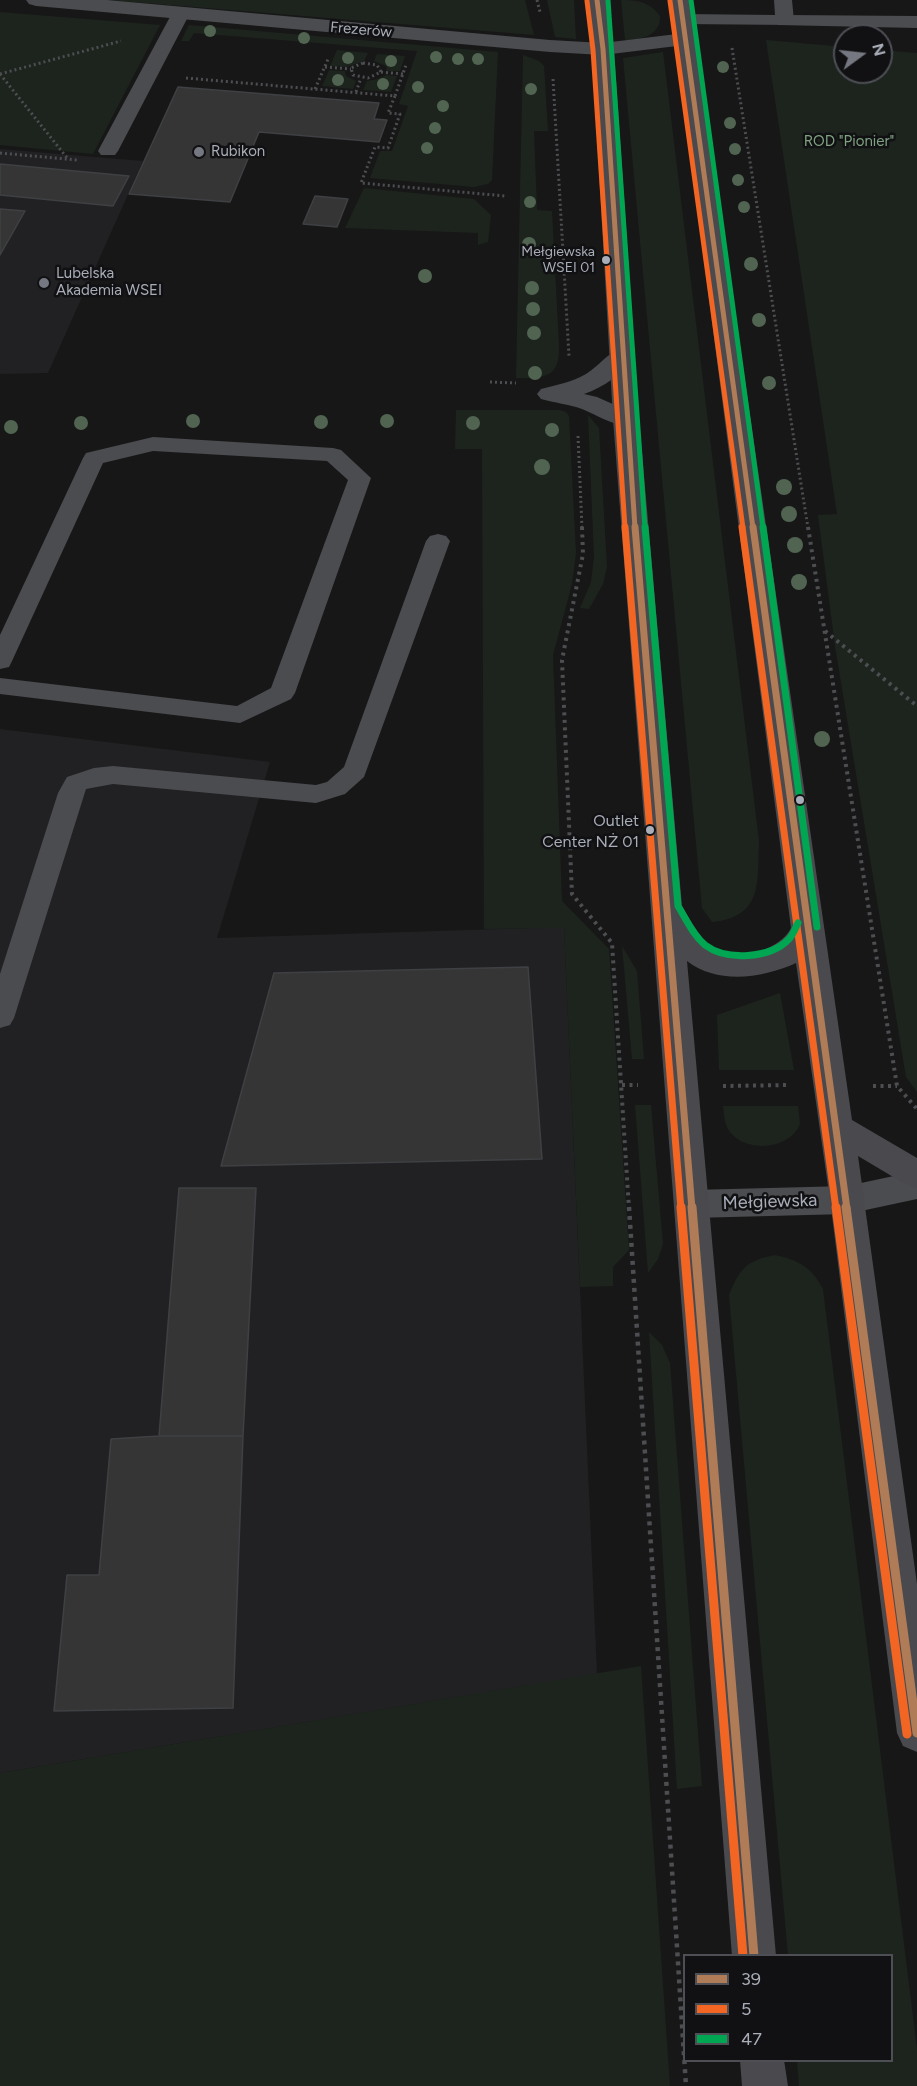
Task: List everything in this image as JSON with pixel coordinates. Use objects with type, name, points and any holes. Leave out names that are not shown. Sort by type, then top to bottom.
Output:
[{"type":"main road","points":[[597,0],[603,49],[621,357],[754,1954]]},
{"type":"main road","points":[[683,19],[807,928],[847,1200],[917,1733]]},
{"type":"main road","points":[[668,909],[689,944],[706,959],[736,965],[768,962],[795,948],[807,928]]},
{"type":"main road","points":[[836,1127],[917,1175]]},
{"type":"main road","points":[[762,2062],[765,2086]]},
{"type":"street","name":"Frezerów","points":[[36,0],[180,15],[603,49],[683,19]]},
{"type":"street","points":[[784,10],[917,22]]},
{"type":"street","points":[[549,389],[577,389],[596,381],[621,357]]},
{"type":"street","points":[[549,389],[588,402],[626,419]]},
{"type":"street","name":"Mełgiewska","points":[[692,1204],[847,1200],[917,1185]]},
{"type":"street","name":"Mełgiewska","points":[[847,1200],[899,1209],[917,1209]]},
{"type":"lane","points":[[683,19],[784,10]]},
{"type":"lane","points":[[108,152],[180,15]]},
{"type":"lane","points":[[0,661],[94,458],[153,444],[333,455],[360,478],[282,693],[240,715],[0,686]]},
{"type":"lane","points":[[0,1018],[76,783],[94,777],[113,776],[316,794],[336,788],[355,771],[438,541]]},
{"type":"path","points":[[68,159],[0,74],[123,40]]},
{"type":"path","points":[[315,89],[333,47]]},
{"type":"path","points":[[732,47],[897,1086],[917,1108]]},
{"type":"path","points":[[324,67],[351,69],[358,64],[373,64],[380,67],[381,72]]},
{"type":"path","points":[[406,64],[388,113],[400,114],[388,148],[375,147],[361,183],[505,196]]},
{"type":"path","points":[[351,69],[353,75],[361,78],[372,78],[381,72],[403,74]]},
{"type":"path","points":[[552,76],[569,368],[549,389],[550,407],[577,408],[583,554],[562,660],[572,894],[612,943],[683,2039]]},
{"type":"path","points":[[182,78],[395,96]]},
{"type":"path","points":[[356,92],[361,78]]},
{"type":"path","points":[[0,153],[78,160]]},
{"type":"path","points":[[490,382],[549,389]]},
{"type":"path","points":[[824,630],[917,706]]},
{"type":"path","points":[[622,1085],[897,1086]]},
{"type":"path","points":[[684,2062],[686,2086]]},
{"type":"shaded area","name":"Lubelska Akademia WSEI","points":[[0,149],[143,161],[48,373],[0,374]]},
{"type":"shaded area","points":[[0,729],[270,762],[217,938],[564,927],[597,1674],[0,1773]]},
{"type":"green space","points":[[109,0],[525,0],[534,35]]},
{"type":"green space","points":[[547,0],[574,0],[576,39],[555,37]]},
{"type":"green space","points":[[621,0],[643,3],[656,11],[660,16],[654,32],[637,39],[625,40]]},
{"type":"green space","points":[[0,12],[160,25],[93,154],[0,145]]},
{"type":"green space","points":[[189,25],[498,52],[492,180],[488,184],[474,187],[370,178],[380,151],[392,151],[408,106],[399,104],[417,51],[194,33],[189,41],[181,41]]},
{"type":"green space","name":"ROD \"Pionier\"","points":[[766,40],[833,46],[833,84],[893,84],[893,51],[917,53],[917,1092],[906,1077],[835,646],[818,515],[837,514]]},
{"type":"green space","points":[[337,50],[368,53],[364,61],[346,67],[330,66]]},
{"type":"green space","points":[[663,52],[759,841],[757,883],[749,905],[741,913],[729,919],[712,922],[702,908],[623,58]]},
{"type":"green space","points":[[377,54],[405,56],[400,71],[387,71],[386,66],[374,61]]},
{"type":"green space","points":[[523,55],[539,61],[544,66],[548,131],[534,131],[537,210],[552,211],[559,346],[559,357],[553,371],[542,377],[534,378],[516,378]]},
{"type":"green space","points":[[329,70],[345,71],[346,76],[356,81],[353,89],[322,86]]},
{"type":"green space","points":[[386,75],[397,76],[391,92],[363,90],[367,81]]},
{"type":"green space","points":[[364,188],[474,199],[491,215],[488,242],[478,245],[478,233],[345,228]]},
{"type":"green space","points":[[456,410],[560,410],[569,416],[576,553],[572,584],[553,655],[562,901],[609,949],[629,1250],[613,1267],[613,1286],[580,1287],[564,928],[484,929],[482,449],[455,449]]},
{"type":"green space","points":[[588,415],[599,428],[607,567],[603,584],[589,609],[580,608],[591,582],[594,557]]},
{"type":"green space","points":[[622,946],[637,971],[644,1059],[632,1059]]},
{"type":"green space","points":[[780,993],[794,1070],[719,1070],[717,1015]]},
{"type":"green space","points":[[635,1105],[651,1105],[663,1244],[658,1259],[648,1273]]},
{"type":"green space","points":[[723,1106],[798,1106],[800,1124],[785,1140],[763,1146],[752,1145],[732,1134],[726,1125]]},
{"type":"green space","points":[[775,1255],[791,1259],[809,1270],[823,1289],[917,2049],[917,2086],[799,2086],[797,2062],[893,2062],[893,1954],[788,1954],[729,1295],[745,1267],[757,1260]]},
{"type":"green space","points":[[649,1332],[662,1345],[670,1363],[702,1786],[677,1789]]},
{"type":"green space","points":[[641,1666],[670,2086],[0,2086],[0,1773]]},
{"type":"building","name":"Rubikon","points":[[178,87],[379,103],[374,119],[387,120],[379,142],[259,132],[230,202],[129,194]]},
{"type":"building","points":[[0,164],[129,176],[113,206],[0,195]]},
{"type":"building","points":[[315,196],[348,199],[337,227],[303,224]]},
{"type":"building","points":[[0,209],[25,211],[0,255]]},
{"type":"building","points":[[528,967],[542,1159],[221,1166],[274,973]]},
{"type":"building","points":[[179,1188],[256,1188],[243,1436],[159,1436]]},
{"type":"building","points":[[159,1436],[243,1436],[233,1708],[54,1711],[67,1575],[99,1575],[111,1439]]},
{"type":"transit line","name":"39","points":[[597,0],[603,49],[626,419],[754,1954]]},
{"type":"transit line","name":"47","points":[[608,0],[636,418],[678,906],[703,943],[716,951],[727,954],[749,955],[781,946],[793,934],[798,923]]},
{"type":"transit line","name":"39","points":[[680,0],[917,1733]]},
{"type":"transit line","name":"47","points":[[691,0],[817,927]]},
{"type":"transit line","name":"5","points":[[587,1],[593,50],[616,420],[743,1954]]},
{"type":"transit line","name":"5","points":[[670,1],[907,1734]]},
{"type":"place","name":"Rubikon","points":[[199,152]]},
{"type":"place","name":"Mełgiewska WSEI 01","points":[[606,260]]},
{"type":"place","name":"Lubelska Akademia WSEI","points":[[44,283]]},
{"type":"place","name":"Outlet Center NŻ 01","points":[[650,830]]}]
